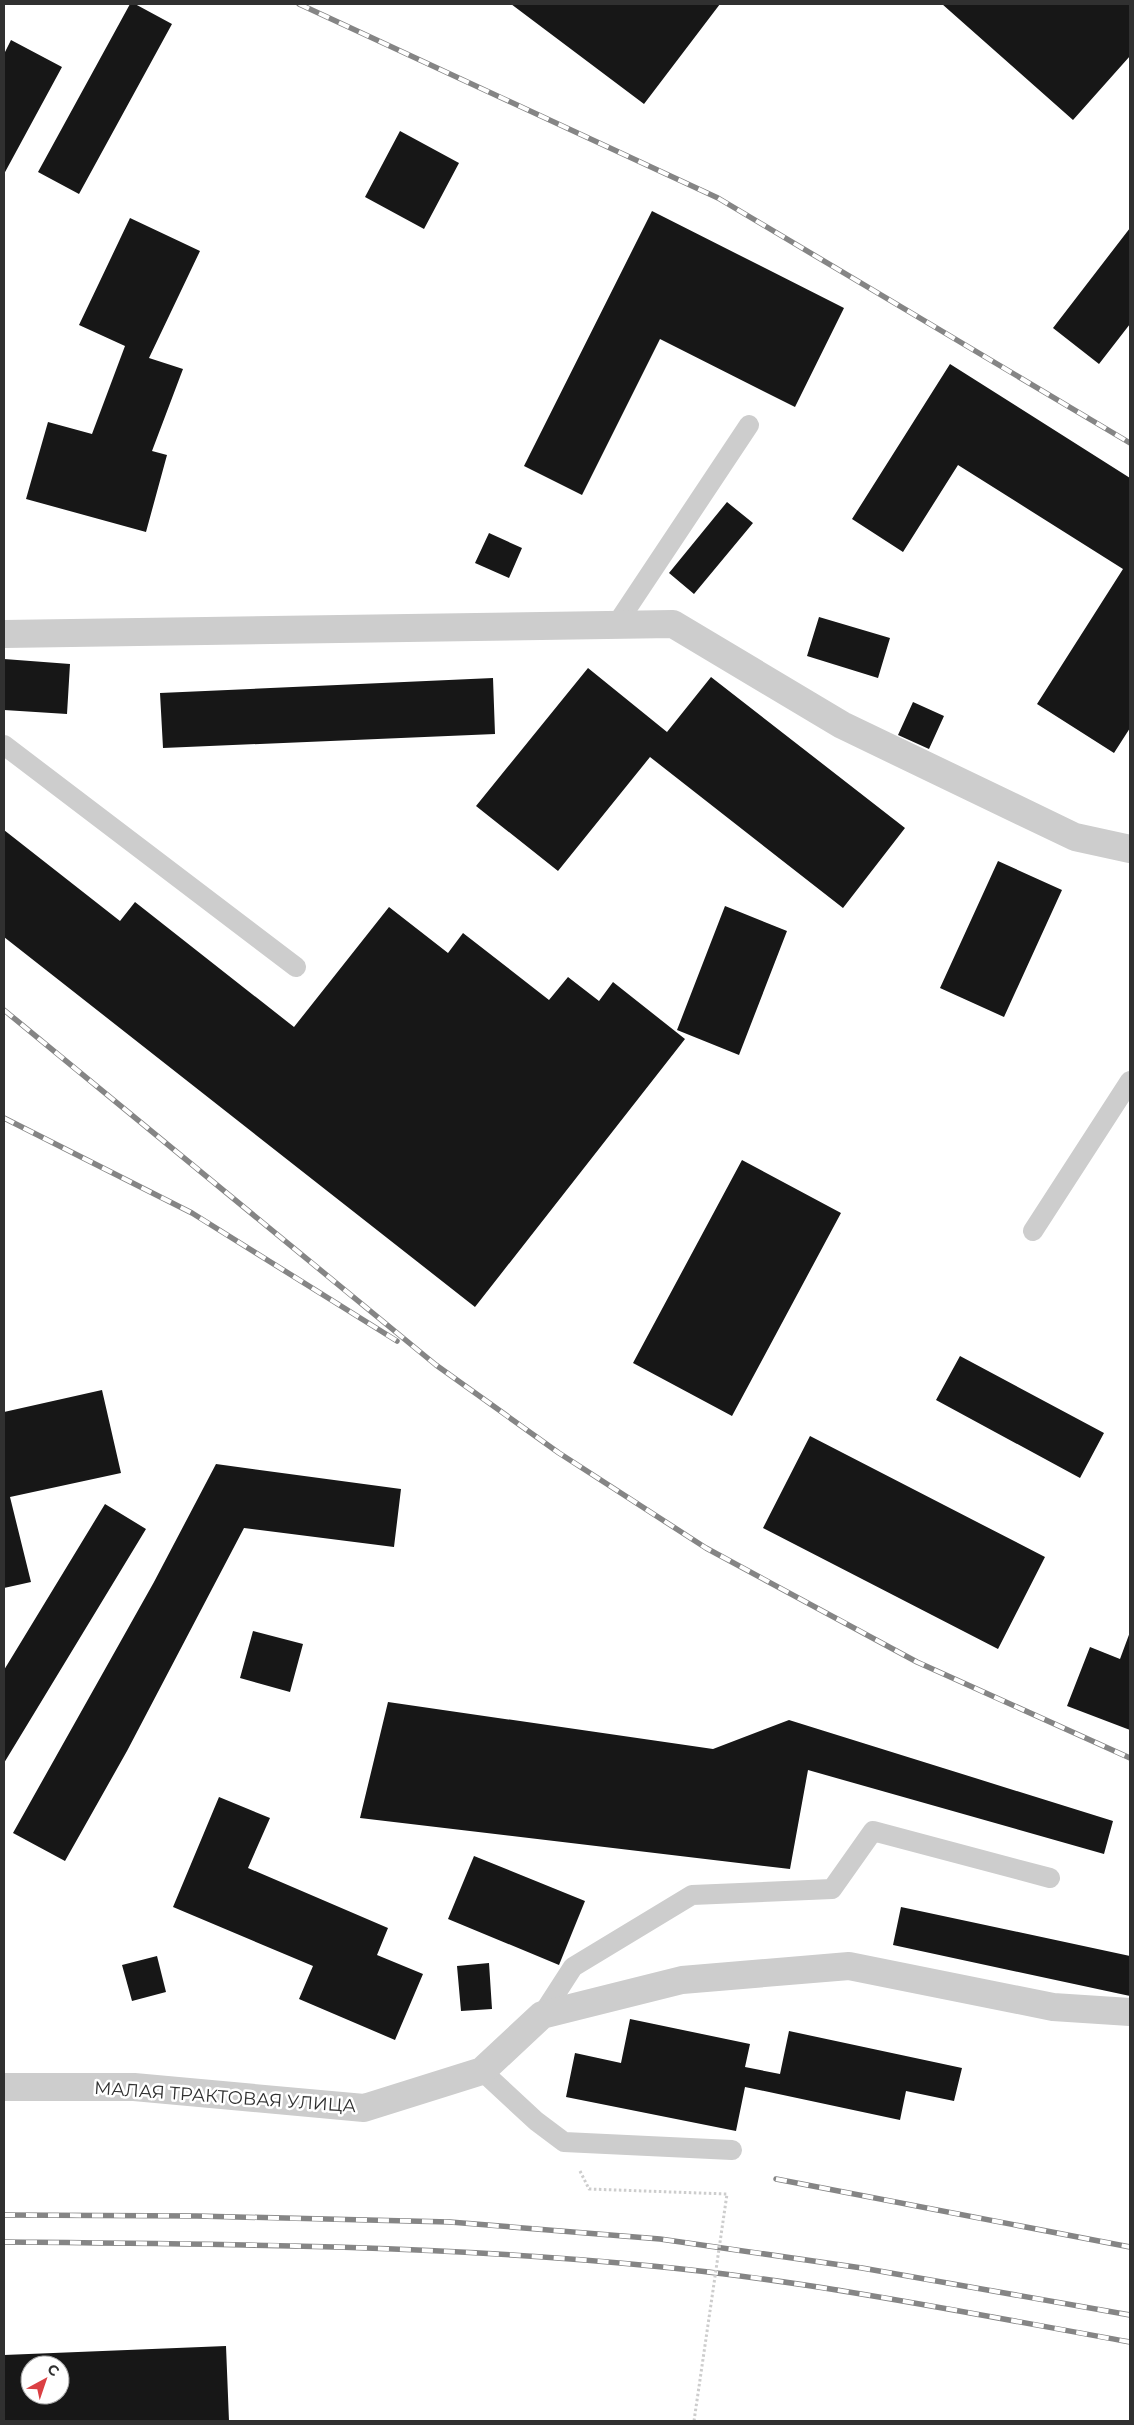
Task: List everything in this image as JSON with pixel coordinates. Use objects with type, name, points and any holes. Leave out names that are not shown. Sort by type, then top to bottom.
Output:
[{"type":"street","points":[[4,634],[673,624],[851,729],[1074,837],[1130,849]]},
{"type":"street","name":"МАЛАЯ ТРАКТОВАЯ УЛИЦА","points":[[4,2087],[134,2087],[364,2108],[482,2071],[542,2015],[682,1980],[849,1966],[1053,2007],[1130,2012]]},
{"type":"lane","points":[[616,625],[749,425]]},
{"type":"lane","points":[[4,745],[296,967]]},
{"type":"lane","points":[[1034,1231],[1130,1081]]},
{"type":"lane","points":[[542,2015],[573,1967],[692,1895],[832,1889],[873,1831],[1050,1878]]},
{"type":"lane","points":[[482,2071],[536,2121],[564,2142],[732,2150]]},
{"type":"path","points":[[589,2189],[727,2194],[694,2421]]},
{"type":"building","points":[[130,4],[135,4],[172,24],[79,194],[38,172]]},
{"type":"building","points":[[511,4],[720,4],[644,104]]},
{"type":"building","points":[[942,4],[1130,4],[1130,56],[1073,120]]},
{"type":"building","points":[[11,40],[62,67],[4,174],[4,54]]},
{"type":"building","points":[[400,131],[459,163],[424,229],[365,197]]},
{"type":"building","points":[[652,211],[844,308],[795,407],[660,339],[582,495],[524,466]]},
{"type":"building","points":[[130,218],[200,251],[149,358],[183,369],[152,451],[167,455],[146,532],[26,499],[48,422],[92,434],[125,346],[79,325]]},
{"type":"building","points":[[1130,228],[1130,324],[1099,364],[1053,328]]},
{"type":"building","points":[[950,364],[1130,478],[1130,728],[1114,753],[1037,704],[1123,569],[958,465],[903,552],[852,519]]},
{"type":"building","points":[[727,502],[753,523],[694,594],[669,573]]},
{"type":"building","points":[[489,533],[522,548],[509,578],[475,563]]},
{"type":"building","points":[[819,617],[890,638],[878,678],[807,656]]},
{"type":"building","points":[[4,659],[70,664],[67,714],[4,710]]},
{"type":"building","points":[[588,668],[667,732],[711,677],[905,828],[843,908],[650,757],[558,871],[476,806]]},
{"type":"building","points":[[493,678],[495,734],[163,748],[160,693]]},
{"type":"building","points":[[913,702],[944,716],[929,749],[898,735]]},
{"type":"building","points":[[4,830],[120,921],[135,902],[294,1027],[389,907],[448,953],[463,933],[549,1000],[568,977],[599,1001],[613,982],[685,1039],[475,1307],[4,937]]},
{"type":"building","points":[[998,861],[1062,890],[1004,1017],[940,988]]},
{"type":"building","points":[[725,906],[787,931],[739,1055],[677,1030]]},
{"type":"building","points":[[742,1160],[841,1213],[732,1416],[633,1363]]},
{"type":"building","points":[[960,1356],[1104,1433],[1080,1478],[936,1400]]},
{"type":"building","points":[[102,1390],[121,1473],[10,1497],[31,1582],[4,1588],[4,1412]]},
{"type":"building","points":[[810,1436],[1045,1557],[998,1649],[763,1528]]},
{"type":"building","points":[[216,1464],[401,1489],[394,1547],[244,1528],[127,1751],[65,1861],[13,1833],[154,1582]]},
{"type":"building","points":[[105,1504],[146,1529],[4,1763],[4,1670]]},
{"type":"building","points":[[253,1631],[303,1644],[290,1692],[240,1678]]},
{"type":"building","points":[[1130,1632],[1130,1730],[1067,1706],[1090,1647],[1120,1659]]},
{"type":"building","points":[[388,1702],[713,1749],[789,1720],[1113,1821],[1104,1854],[808,1770],[790,1869],[360,1818]]},
{"type":"building","points":[[219,1797],[270,1818],[248,1868],[388,1928],[377,1955],[423,1974],[395,2040],[299,1999],[313,1966],[173,1907]]},
{"type":"building","points":[[474,1856],[585,1901],[559,1965],[448,1919]]},
{"type":"building","points":[[901,1907],[1130,1956],[1130,1996],[893,1945]]},
{"type":"building","points":[[157,1956],[166,1992],[132,2001],[122,1965]]},
{"type":"building","points":[[489,1963],[492,2009],[461,2011],[457,1966]]},
{"type":"building","points":[[630,2019],[750,2044],[745,2067],[780,2074],[789,2031],[962,2068],[954,2101],[906,2091],[900,2120],[745,2087],[736,2131],[566,2097],[575,2053],[621,2063]]},
{"type":"building","points":[[226,2346],[229,2421],[4,2421],[4,2355]]},
{"type":"railway","points":[[299,4],[718,198],[1130,443]]},
{"type":"railway","points":[[4,1010],[436,1365],[559,1453],[706,1548],[917,1662],[1130,1758]]},
{"type":"railway","points":[[4,1118],[192,1213],[397,1341]]},
{"type":"railway","points":[[776,2179],[1130,2247]]},
{"type":"railway","points":[[4,2215],[197,2216],[450,2222],[660,2239],[862,2268],[1130,2315]]},
{"type":"railway","points":[[4,2242],[328,2247],[490,2254],[652,2266],[712,2272],[832,2289],[1130,2342]]}]
